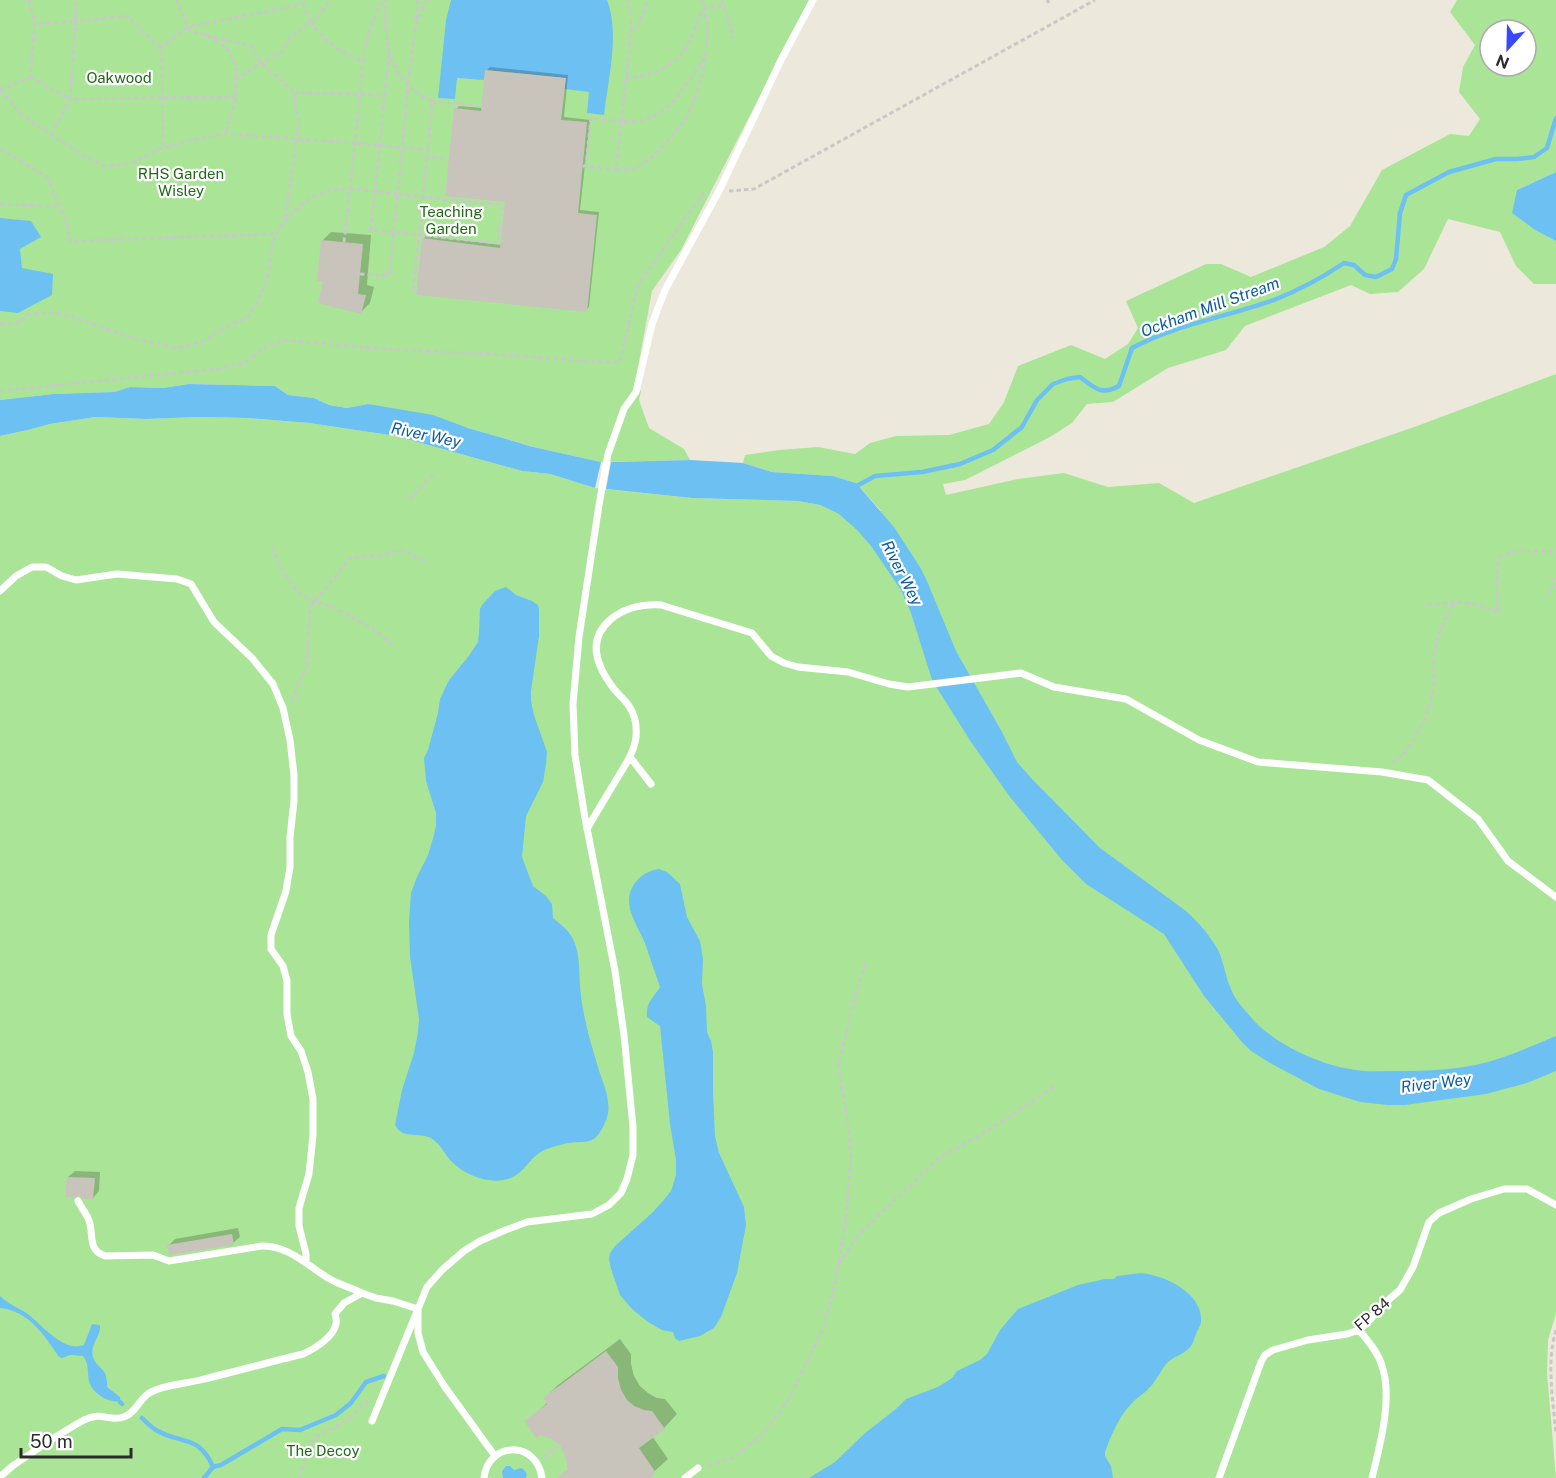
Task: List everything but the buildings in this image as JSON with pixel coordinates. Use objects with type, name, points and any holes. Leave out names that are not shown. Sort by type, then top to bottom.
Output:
[{"type":"lane","points":[[372,1421],[427,1287],[442,1270],[464,1251],[503,1231],[527,1222],[592,1214],[609,1205],[621,1193],[627,1179],[633,1155],[633,1127],[624,1035],[615,971],[575,755],[573,704],[579,637],[598,505],[608,454],[624,410],[636,392],[652,324],[665,290],[720,189],[781,60],[813,0]]},
{"type":"lane","points":[[0,591],[16,576],[32,567],[46,567],[62,576],[76,580],[117,574],[177,579],[191,584],[214,622],[252,658],[273,684],[283,708],[290,740],[294,801],[290,837],[290,867],[286,891],[271,935],[271,949],[284,966],[291,1036],[301,1051],[313,1099],[314,1136],[309,1174],[299,1208],[299,1226],[306,1263]]},
{"type":"lane","points":[[587,829],[630,757],[636,737],[635,719],[629,706],[602,671],[597,659],[599,634],[618,614],[646,604],[661,605],[752,633],[771,656],[798,667],[848,672],[908,687],[1021,674],[1054,687],[1125,699],[1198,740],[1258,762],[1382,772],[1428,780],[1478,819],[1508,861],[1556,897]]},
{"type":"lane","points":[[630,757],[651,784]]},
{"type":"lane","name":"FP 84","points":[[1219,1478],[1265,1355],[1272,1350],[1308,1340],[1359,1330],[1400,1290],[1413,1267],[1430,1222],[1440,1213],[1471,1199],[1504,1189],[1527,1189],[1556,1205]]},
{"type":"lane","points":[[78,1201],[89,1220],[94,1250],[98,1254],[105,1256],[153,1255],[169,1261],[273,1245],[282,1248],[330,1279],[376,1298],[418,1309]]},
{"type":"lane","points":[[0,1476],[58,1435],[84,1420],[95,1416],[116,1419],[127,1416],[144,1396],[151,1392],[303,1354],[323,1342],[336,1324],[335,1314],[344,1303],[362,1293]]},
{"type":"lane","points":[[418,1309],[418,1334],[423,1352],[445,1387],[495,1456]]},
{"type":"lane","points":[[1359,1330],[1375,1349],[1385,1379],[1384,1420],[1372,1478]]},
{"type":"lane","points":[[484,1478],[495,1456],[508,1449],[527,1452],[537,1462],[542,1478]]},
{"type":"lane","points":[[685,1478],[698,1468]]},
{"type":"path","points":[[29,0],[35,24],[30,77]]},
{"type":"path","points":[[51,135],[70,99],[76,21],[75,0]]},
{"type":"path","points":[[176,0],[190,31],[251,46],[261,63],[292,90],[299,121],[285,223]]},
{"type":"path","points":[[236,81],[281,52],[290,38],[312,22],[331,0]]},
{"type":"path","points":[[384,0],[386,40],[389,52],[395,65],[414,91],[432,101],[479,106]]},
{"type":"path","points":[[344,242],[363,62],[368,32],[375,13],[384,0]]},
{"type":"path","points":[[360,274],[388,276],[418,0]]},
{"type":"path","points":[[416,23],[427,0]]},
{"type":"path","points":[[616,170],[631,32],[627,0]]},
{"type":"path","points":[[631,32],[637,28],[645,10],[646,0]]},
{"type":"path","points":[[702,0],[707,22],[707,43],[705,57],[702,78],[683,123],[649,160],[634,169],[616,170],[584,166],[591,118],[638,121],[659,114],[677,98],[705,57]]},
{"type":"path","points":[[722,0],[734,38]]},
{"type":"path","points":[[0,391],[216,369],[244,363],[264,348],[283,340],[395,350],[620,362],[638,285],[705,192],[720,189],[733,192],[754,189],[1095,0]]},
{"type":"path","points":[[160,48],[188,27],[303,2],[318,33],[336,49],[363,62]]},
{"type":"path","points":[[625,78],[641,78],[661,70],[679,57],[691,39],[699,16],[704,9],[724,5]]},
{"type":"path","points":[[35,24],[127,16],[160,48],[162,50],[163,149]]},
{"type":"path","points":[[206,35],[226,47],[236,66],[235,102],[225,134]]},
{"type":"path","points":[[0,324],[19,323],[27,315],[50,312],[69,316],[126,336],[176,348],[199,343],[248,317],[265,283],[276,234],[300,205],[314,195],[328,190],[351,189],[376,192],[398,194],[423,197],[502,205],[498,243],[371,230],[376,192],[389,52]]},
{"type":"path","points":[[30,77],[70,99],[235,97]]},
{"type":"path","points":[[30,77],[0,90],[23,116],[81,154],[105,166],[130,164],[188,141],[225,134],[428,150]]},
{"type":"path","points":[[292,93],[385,96]]},
{"type":"path","points":[[413,292],[432,101]]},
{"type":"path","points":[[0,149],[47,177],[66,221],[70,241],[276,234]]},
{"type":"path","points":[[427,157],[449,159]]},
{"type":"path","points":[[0,204],[60,207]]},
{"type":"path","points":[[409,500],[435,473]]},
{"type":"path","points":[[273,547],[280,567],[298,592],[314,602],[333,607],[372,628],[394,646]]},
{"type":"path","points":[[285,716],[308,664],[310,607],[350,558],[383,555],[404,550],[427,563]]},
{"type":"path","points":[[1428,605],[1459,602],[1480,605],[1498,613],[1497,566],[1500,557],[1517,550],[1556,552]]},
{"type":"path","points":[[1549,594],[1556,577]]},
{"type":"path","points":[[1382,772],[1407,751],[1425,719],[1434,688],[1434,654],[1438,636],[1450,608],[1459,602]]},
{"type":"path","points":[[698,1468],[734,1458],[764,1432],[788,1400],[824,1327],[846,1218],[851,1158],[838,1066],[855,996],[867,961]]},
{"type":"path","points":[[838,1266],[859,1234],[940,1157],[984,1133],[1054,1087]]},
{"type":"path","points":[[1556,1330],[1552,1344],[1550,1369],[1556,1433]]},
{"type":"path","points":[[300,1478],[308,1446],[318,1435],[345,1422],[372,1397],[386,1388]]},
{"type":"path","points":[[537,1462],[560,1445]]},
{"type":"green space","name":"RHS Garden Wisley","points":[[0,0],[809,0],[681,250],[652,291],[634,386],[641,391],[639,400],[649,428],[684,449],[690,460],[601,462],[529,446],[468,428],[368,404],[347,408],[329,405],[314,398],[288,395],[275,386],[189,384],[163,388],[130,387],[114,392],[53,394],[0,400]]},
{"type":"green space","name":"The Decoy","points":[[1457,0],[1556,0],[1556,172],[1517,190],[1535,230],[1556,241],[1556,284],[1534,284],[1516,266],[1500,232],[1448,219],[1424,269],[1398,292],[1370,294],[1351,285],[1245,326],[1226,350],[1168,368],[1113,402],[1087,404],[1072,423],[1050,437],[965,480],[943,484],[946,495],[1018,479],[1064,473],[1108,487],[1159,483],[1194,503],[1417,426],[1556,374],[1556,1314],[1548,1340],[1547,1373],[1556,1478],[0,1478],[0,436],[50,424],[96,417],[248,418],[309,423],[396,436],[522,471],[550,474],[595,488],[692,498],[798,501],[820,505],[839,514],[881,511],[856,483],[833,476],[772,472],[743,463],[745,455],[818,447],[855,454],[870,443],[896,436],[949,435],[989,424],[1004,402],[1018,366],[1071,345],[1105,359],[1128,344],[1138,328],[1126,301],[1206,264],[1221,264],[1251,277],[1324,247],[1350,226],[1382,170],[1450,134],[1469,136],[1480,119],[1459,92],[1463,67],[1475,45],[1450,12]]},
{"type":"water","points":[[451,0],[607,0],[613,27],[613,42],[604,115],[587,113],[589,92],[565,89],[565,78],[486,70],[484,80],[457,78],[455,99],[438,98],[446,20]]},
{"type":"water","points":[[1556,172],[1556,241],[1535,230],[1512,213],[1517,190]]},
{"type":"water","points":[[0,218],[31,221],[41,237],[20,249],[22,268],[53,274],[52,295],[18,313],[0,311]]},
{"type":"water","name":"River Wey","points":[[189,384],[275,386],[288,395],[314,398],[329,405],[347,408],[368,404],[433,415],[529,446],[601,462],[595,488],[550,474],[522,471],[396,436],[309,423],[248,418],[96,417],[50,424],[0,436],[0,400],[53,394],[114,392],[130,387],[163,388]]},
{"type":"water","name":"River Wey","points":[[690,460],[743,463],[772,472],[833,476],[856,483],[894,527],[920,567],[956,651],[1017,762],[1100,848],[1186,911],[1199,924],[1218,950],[1236,999],[1258,1025],[1270,1035],[1283,1044],[1328,1064],[1372,1071],[1432,1070],[1475,1065],[1506,1056],[1556,1036],[1556,1071],[1527,1083],[1486,1094],[1405,1105],[1388,1105],[1360,1102],[1319,1089],[1251,1051],[1204,996],[1164,934],[1086,884],[1062,860],[1010,797],[971,742],[932,680],[911,613],[901,590],[871,546],[839,514],[820,505],[798,501],[692,498],[606,489],[611,462]]},
{"type":"water","points":[[506,587],[516,595],[538,605],[539,610],[539,636],[531,701],[547,752],[543,782],[526,816],[522,857],[533,886],[552,904],[553,918],[568,931],[575,943],[584,1017],[606,1093],[608,1110],[604,1125],[594,1139],[544,1150],[515,1176],[499,1181],[482,1179],[466,1172],[452,1162],[431,1138],[402,1133],[395,1125],[402,1090],[414,1053],[419,1019],[410,957],[411,893],[428,855],[436,825],[436,813],[426,781],[424,758],[440,699],[449,680],[478,642],[480,609],[495,591]]},
{"type":"water","points":[[659,869],[667,872],[680,884],[687,917],[700,941],[707,1032],[713,1052],[715,1136],[719,1153],[744,1207],[746,1225],[737,1273],[721,1317],[714,1328],[700,1336],[679,1341],[673,1332],[662,1330],[648,1322],[620,1295],[609,1259],[615,1246],[652,1213],[671,1191],[676,1175],[660,1026],[647,1017],[649,1004],[660,987],[645,943],[631,913],[629,902],[632,888],[640,877]]},
{"type":"water","points":[[1141,1273],[1160,1277],[1189,1294],[1200,1311],[1201,1323],[1191,1346],[1168,1362],[1152,1385],[1130,1405],[1117,1424],[1105,1452],[1113,1478],[809,1478],[835,1462],[906,1399],[938,1387],[952,1378],[957,1371],[980,1360],[987,1354],[1000,1330],[1018,1309],[1078,1285]]},
{"type":"water","points":[[0,1296],[28,1314],[61,1342],[69,1345],[84,1345],[92,1324],[100,1325],[92,1352],[93,1357],[105,1373],[107,1387],[120,1397],[120,1402],[106,1399],[93,1389],[83,1356],[59,1357],[35,1325],[19,1314],[0,1308]]},
{"type":"water","points":[[506,1466],[514,1470],[521,1468],[526,1473],[526,1478],[503,1478],[502,1471]]},
{"type":"waterway","name":"Ockham Mill Stream","points":[[853,488],[875,476],[922,472],[960,464],[993,450],[1022,427],[1037,400],[1053,384],[1080,377],[1098,389],[1107,390],[1119,386],[1132,348],[1149,340],[1274,300],[1344,263],[1354,265],[1365,275],[1376,277],[1392,269],[1396,259],[1400,213],[1406,195],[1449,172],[1496,159],[1534,157],[1547,148],[1556,118]]},
{"type":"waterway","points":[[204,1478],[213,1467],[221,1465],[282,1429],[300,1430],[336,1415],[351,1403],[366,1382],[384,1376]]},
{"type":"waterway","points":[[142,1418],[165,1435],[189,1442],[202,1449],[213,1467]]},
{"type":"park label","name":"Oakwood","points":[[119,77]]},
{"type":"park label","name":"Teaching Garden","points":[[451,220]]}]
